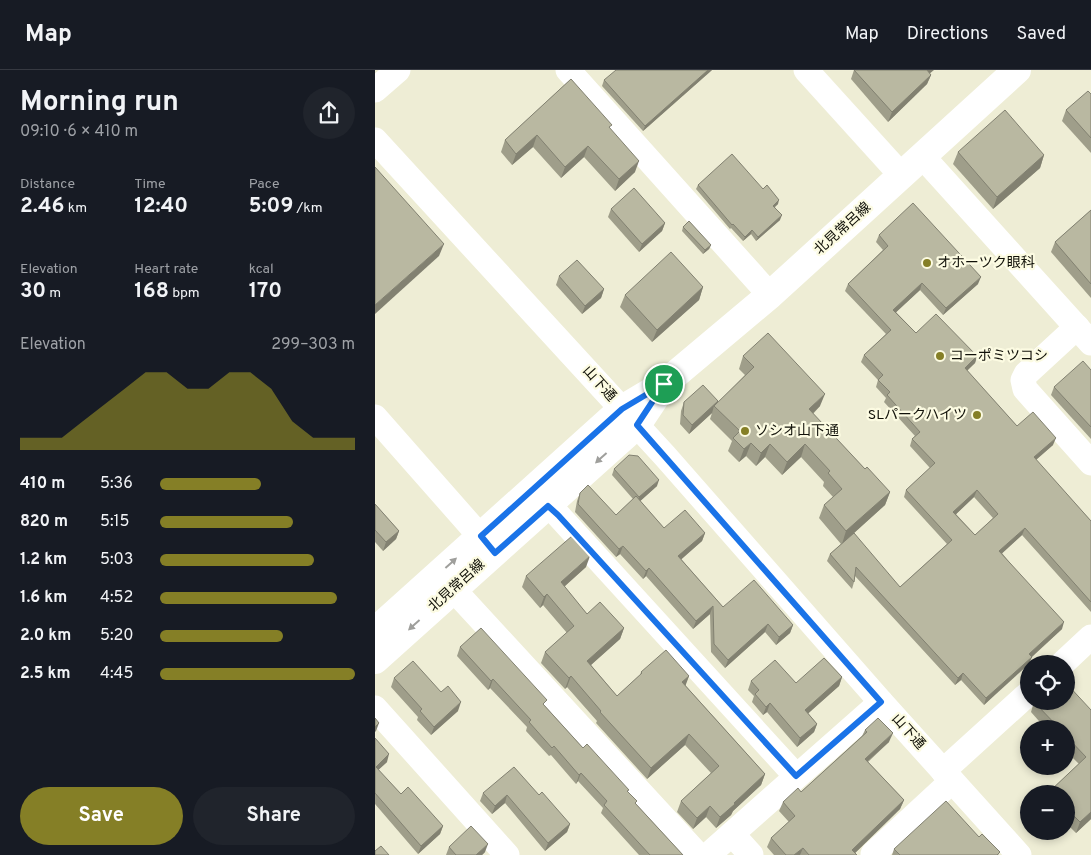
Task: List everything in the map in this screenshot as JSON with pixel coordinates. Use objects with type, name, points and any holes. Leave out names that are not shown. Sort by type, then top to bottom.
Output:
[{"type":"main road","name":"北見常呂線","points":[[375,660],[453,589],[488,545],[664,384],[770,295],[1017,70]]},
{"type":"main road","name":"北見常呂線","points":[[375,631],[488,545],[548,506],[629,417]]},
{"type":"street","points":[[375,90],[398,70]]},
{"type":"street","points":[[568,70],[770,295]]},
{"type":"street","points":[[806,70],[902,176]]},
{"type":"street","name":"山下通","points":[[375,140],[629,417],[1019,855]]},
{"type":"street","points":[[923,157],[1084,335],[1026,374],[1023,380],[1025,389],[1091,463]]},
{"type":"street","points":[[375,417],[488,545]]},
{"type":"street","points":[[548,506],[565,522],[796,776]]},
{"type":"street","points":[[453,589],[698,855]]},
{"type":"street","points":[[1071,655],[1091,637]]},
{"type":"street","points":[[708,855],[881,702]]},
{"type":"street","points":[[874,855],[1020,703]]},
{"type":"street","points":[[375,708],[507,855]]},
{"type":"street","points":[[732,834],[751,855]]},
{"type":"building","points":[[616,70],[708,70],[645,126],[604,80]]},
{"type":"building","points":[[854,70],[927,70],[931,75],[892,112]]},
{"type":"building","points":[[571,79],[612,125],[609,127],[639,161],[619,179],[588,146],[565,167],[537,135],[516,154],[505,140]]},
{"type":"building","points":[[1088,91],[1091,94],[1091,138],[1066,110]]},
{"type":"building","points":[[1005,110],[1044,155],[997,197],[958,152]]},
{"type":"building","points":[[732,154],[763,189],[767,185],[779,200],[773,206],[782,215],[758,237],[752,230],[745,237],[732,225],[698,185]]},
{"type":"building","points":[[375,167],[444,244],[375,305]]},
{"type":"building","points":[[634,188],[665,223],[642,244],[611,209]]},
{"type":"building","points":[[913,203],[981,277],[946,308],[922,283],[893,310],[916,333],[936,314],[977,356],[965,368],[1017,426],[1033,412],[1056,438],[1034,457],[1091,521],[1091,602],[1025,528],[999,551],[1064,622],[1030,655],[1020,655],[1020,668],[986,698],[963,673],[958,678],[856,567],[854,582],[830,554],[854,533],[900,587],[952,540],[906,490],[935,463],[912,439],[920,432],[887,395],[890,392],[878,380],[883,375],[864,355],[891,330],[848,284],[888,246],[879,235]],"holes":[[[977,490],[998,514],[975,535],[953,512]]]},
{"type":"building","points":[[1091,210],[1091,284],[1055,242]]},
{"type":"building","points":[[689,221],[711,245],[705,250],[683,227]]},
{"type":"building","points":[[671,252],[703,287],[657,330],[625,295]]},
{"type":"building","points":[[577,260],[604,289],[585,306],[559,276]]},
{"type":"building","points":[[768,333],[825,394],[809,409],[865,469],[867,467],[890,492],[846,531],[824,505],[842,489],[828,473],[830,471],[805,444],[787,462],[770,444],[761,453],[751,443],[744,449],[733,438],[740,431],[714,406],[754,367],[743,356]]},
{"type":"building","points":[[1083,361],[1091,370],[1091,427],[1054,387]]},
{"type":"building","points":[[703,385],[718,401],[692,425],[683,415],[684,402]]},
{"type":"building","points":[[629,455],[638,456],[659,480],[639,497],[614,469]]},
{"type":"building","points":[[588,485],[616,515],[636,496],[664,528],[685,510],[705,533],[678,556],[723,607],[754,580],[793,625],[779,637],[768,624],[728,660],[714,644],[713,606],[696,621],[649,568],[646,571],[623,546],[619,549],[578,504],[580,493]]},
{"type":"building","points":[[375,504],[399,531],[386,542],[375,530]]},
{"type":"building","points":[[572,536],[590,556],[561,582],[587,614],[600,602],[624,628],[587,661],[617,696],[666,650],[689,676],[682,682],[765,774],[720,817],[710,806],[697,818],[681,801],[719,766],[689,734],[651,768],[600,712],[571,676],[569,678],[545,652],[574,626],[547,594],[544,597],[526,576]]},
{"type":"building","points":[[481,628],[547,700],[543,704],[583,748],[587,744],[629,790],[627,791],[637,801],[635,803],[683,855],[650,855],[604,805],[607,801],[581,773],[579,775],[554,746],[552,748],[529,722],[531,720],[460,647]]},
{"type":"building","points":[[824,658],[842,677],[805,710],[817,724],[800,738],[770,703],[766,707],[755,694],[759,690],[751,681],[775,660],[796,683]]},
{"type":"building","points":[[413,661],[441,692],[448,686],[461,702],[434,727],[420,711],[422,709],[394,678]]},
{"type":"building","points":[[1075,693],[1091,710],[1091,812],[1080,822],[1075,817],[1075,785],[1056,785],[1067,775],[1075,775],[1075,767],[1086,757],[1075,745],[1075,720],[1051,720],[1042,710],[1075,710]]},
{"type":"building","points":[[375,718],[379,723],[375,727]]},
{"type":"building","points":[[878,718],[893,733],[865,759],[904,800],[852,850],[857,855],[809,855],[803,848],[794,855],[786,855],[771,838],[795,816],[783,802],[798,788],[801,792],[867,732],[865,730]]},
{"type":"building","points":[[375,738],[389,754],[376,767],[401,794],[408,787],[443,826],[421,846],[375,793]]},
{"type":"building","points":[[514,767],[539,795],[542,792],[570,824],[548,843],[507,795],[495,806],[483,793]]},
{"type":"building","points":[[946,801],[979,837],[982,834],[1000,852],[997,855],[900,855],[894,849]]},
{"type":"building","points":[[471,826],[488,844],[476,855],[456,855],[449,847]]},
{"type":"building","points":[[381,846],[389,855],[375,855],[375,851]]},
{"type":"place","name":"オホーツク眼科","points":[[927,263]]},
{"type":"place","name":"コーポミツコシ","points":[[940,356]]},
{"type":"place","name":"SLパークハイツ","points":[[977,415]]},
{"type":"place","name":"ソシオ山下通","points":[[745,431]]},
{"type":"route","points":[[664,384],[637,425],[881,702],[796,776],[548,506],[495,553],[481,536],[622,409],[664,384]]}]
